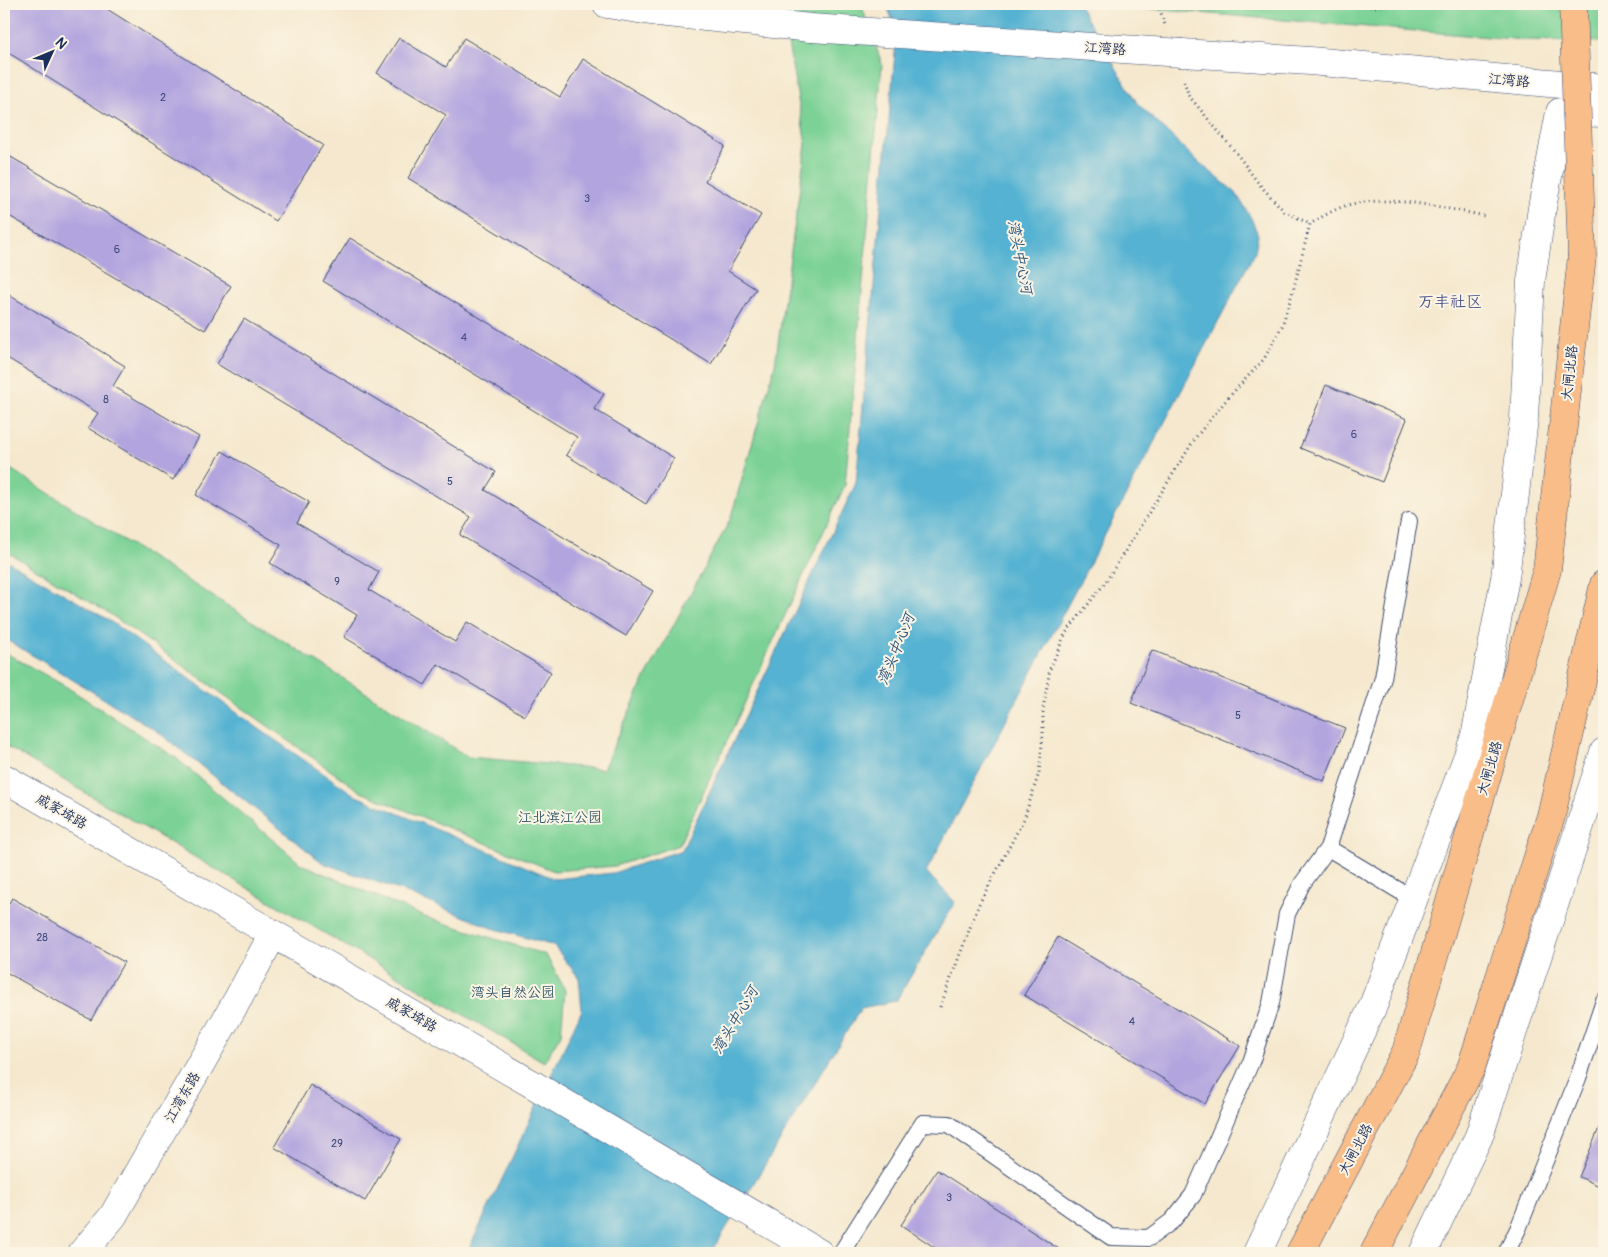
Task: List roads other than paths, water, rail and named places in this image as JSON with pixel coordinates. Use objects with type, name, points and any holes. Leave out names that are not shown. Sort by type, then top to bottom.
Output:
[{"type":"main road","name":"大闸北路","points":[[1300,1253],[1406,1052],[1547,570],[1582,256],[1573,4]]},
{"type":"main road","points":[[1374,1253],[1471,1068],[1551,816],[1604,584]]},
{"type":"street","name":"江湾路","points":[[607,4],[657,12],[811,28],[1178,54],[1310,61],[1604,88]]},
{"type":"street","points":[[1257,1253],[1373,1006],[1475,737],[1505,578],[1524,418],[1531,281],[1542,208],[1560,112],[1604,113]]},
{"type":"street","points":[[1423,1253],[1479,1136],[1604,752]]},
{"type":"street","name":"戚家𡍲路","points":[[4,778],[819,1253]]},
{"type":"street","name":"江湾东路","points":[[82,1253],[113,1216],[240,997],[274,934]]},
{"type":"lane","points":[[841,1253],[923,1123],[949,1124],[1110,1237],[1149,1238],[1172,1221],[1193,1194],[1251,1062],[1271,1003],[1287,914],[1302,884],[1328,848],[1382,678],[1409,521]]},
{"type":"lane","points":[[1328,848],[1413,899]]},
{"type":"lane","points":[[1506,1253],[1518,1229],[1578,1078],[1604,1001]]},
{"type":"water","name":"湾头中心河","points":[[886,4],[1079,4],[1137,103],[1194,158],[1236,193],[1251,218],[1258,235],[1255,252],[926,872],[955,902],[896,1001],[861,1008],[711,1253],[467,1253],[582,1010],[579,978],[554,946],[492,928],[402,891],[323,863],[157,731],[4,638],[4,559],[107,619],[356,796],[555,879],[613,873],[682,850],[856,483],[897,31]]},
{"type":"district","name":"万丰社区","points":[[1450,301]]},
{"type":"park label","name":"江北滨江公园","points":[[560,817]]},
{"type":"park label","name":"湾头自然公园","points":[[513,992]]}]
